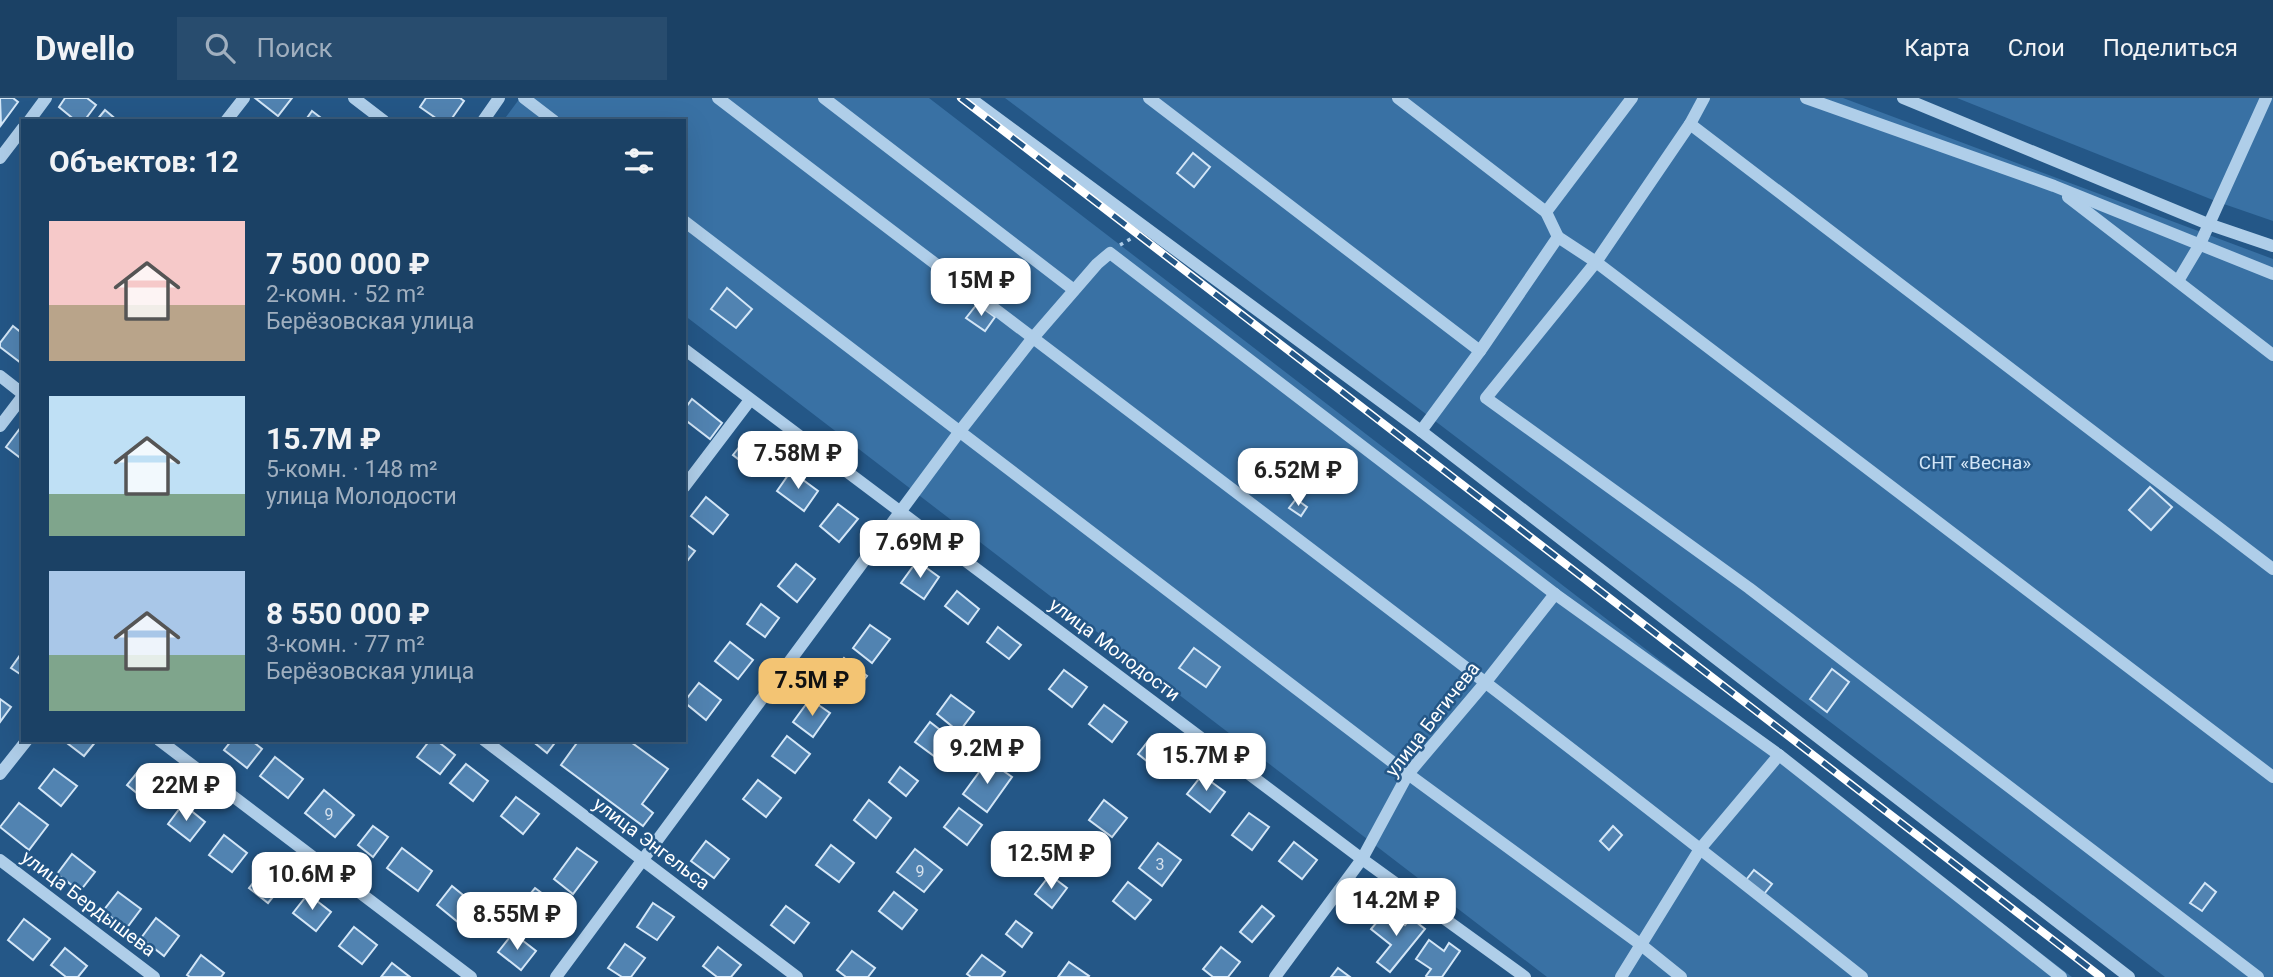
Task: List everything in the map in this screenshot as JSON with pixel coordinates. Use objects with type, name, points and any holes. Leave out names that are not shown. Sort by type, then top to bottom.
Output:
[{"type":"street","points":[[30,119],[46,98]]},
{"type":"street","points":[[228,119],[244,98]]},
{"type":"street","points":[[354,98],[381,119]]},
{"type":"street","points":[[484,119],[499,98]]},
{"type":"street","points":[[524,98],[551,119]]},
{"type":"street","points":[[719,98],[1032,339],[1369,592],[1862,977]]},
{"type":"street","points":[[824,98],[1074,290]]},
{"type":"street","points":[[970,98],[1421,431],[2129,977]]},
{"type":"street","points":[[1149,98],[1480,351]]},
{"type":"street","points":[[1398,98],[1546,212],[1559,237],[1596,262],[2273,777]]},
{"type":"street","points":[[1546,212],[1632,98]]},
{"type":"street","points":[[1704,98],[1690,124],[1596,262],[1486,398],[1749,588],[2258,977]]},
{"type":"street","points":[[1806,98],[2054,186],[2273,274]]},
{"type":"street","points":[[1903,98],[2208,224],[2273,246]]},
{"type":"street","points":[[2178,281],[2200,244],[2266,98]]},
{"type":"street","points":[[1690,124],[2273,569]]},
{"type":"street","points":[[0,158],[21,131]]},
{"type":"street","points":[[2054,186],[2273,355]]},
{"type":"street","points":[[686,223],[1408,774],[1681,977]]},
{"type":"street","points":[[1421,431],[1559,237]]},
{"type":"street","points":[[556,977],[960,431],[1032,339],[1110,253],[1555,594],[1779,755],[2061,977]]},
{"type":"street","name":"улица Молодости","points":[[686,351],[1362,859],[1525,977]]},
{"type":"street","points":[[0,376],[21,393]]},
{"type":"street","points":[[0,426],[21,398]]},
{"type":"street","points":[[686,484],[750,400]]},
{"type":"street","name":"улица Бегичева","points":[[1275,977],[1362,859],[1408,774],[1555,594]]},
{"type":"street","points":[[0,774],[25,742]]},
{"type":"street","points":[[162,742],[471,977]]},
{"type":"street","name":"улица Энгельса","points":[[489,742],[797,977]]},
{"type":"street","points":[[1621,977],[1700,849],[1779,755]]},
{"type":"street","name":"улица Бердышева","points":[[0,860],[155,977]]},
{"type":"path","points":[[1110,253],[1125,240],[1140,234],[1155,235]]},
{"type":"green space","points":[[520,98],[929,98],[2072,977],[1547,977],[686,317],[686,119],[504,119]]},
{"type":"green space","name":"СНТ «Весна»","points":[[1005,98],[1843,98],[2273,259],[2273,977],[2165,977],[1418,408]]},
{"type":"green space","points":[[1957,98],[2273,98],[2273,221],[2218,202]]},
{"type":"building","points":[[0,98],[13,98],[18,102],[1,125]]},
{"type":"building","points":[[65,98],[87,98],[96,105],[86,119],[74,119],[59,107]]},
{"type":"building","points":[[255,98],[292,98],[278,116]]},
{"type":"building","points":[[426,98],[460,98],[464,101],[451,119],[437,119],[420,107]]},
{"type":"building","points":[[105,110],[116,119],[98,119]]},
{"type":"building","points":[[312,111],[322,119],[306,119]]},
{"type":"building","points":[[1193,153],[1210,167],[1194,187],[1177,173]]},
{"type":"building","points":[[727,288],[752,309],[736,328],[711,309]]},
{"type":"building","points":[[977,304],[995,317],[985,331],[966,318]]},
{"type":"building","points":[[13,326],[21,332],[21,363],[0,347],[0,343]]},
{"type":"building","points":[[692,399],[722,423],[710,439],[686,421],[686,407]]},
{"type":"building","points":[[21,427],[21,458],[6,447]]},
{"type":"building","points":[[748,436],[771,454],[756,473],[733,455]]},
{"type":"building","points":[[791,471],[818,491],[804,511],[777,491]]},
{"type":"building","points":[[2150,487],[2172,507],[2151,530],[2129,510]]},
{"type":"building","points":[[706,497],[728,515],[713,534],[691,516]]},
{"type":"building","points":[[1296,499],[1307,507],[1301,516],[1289,508]]},
{"type":"building","points":[[838,504],[858,519],[839,542],[820,526]]},
{"type":"building","points":[[686,544],[695,551],[686,562]]},
{"type":"building","points":[[917,561],[939,577],[924,599],[901,583]]},
{"type":"building","points":[[796,564],[815,579],[797,602],[778,586]]},
{"type":"building","points":[[957,591],[979,609],[968,624],[945,606]]},
{"type":"building","points":[[761,604],[779,618],[765,637],[747,624]]},
{"type":"building","points":[[870,625],[890,639],[872,663],[853,648]]},
{"type":"building","points":[[998,627],[1021,645],[1009,659],[987,642]]},
{"type":"building","points":[[730,642],[753,660],[738,679],[715,661]]},
{"type":"building","points":[[1194,648],[1220,667],[1206,687],[1179,668]]},
{"type":"building","points":[[21,654],[21,675],[11,668]]},
{"type":"building","points":[[844,658],[867,676],[852,695],[829,677]]},
{"type":"building","points":[[1832,669],[1849,682],[1827,712],[1810,699]]},
{"type":"building","points":[[1064,670],[1087,687],[1072,707],[1049,689]]},
{"type":"building","points":[[699,683],[721,700],[706,720],[686,704],[686,699]]},
{"type":"building","points":[[951,695],[974,712],[959,732],[937,714]]},
{"type":"building","points":[[0,699],[11,707],[0,722]]},
{"type":"building","points":[[810,699],[830,713],[813,737],[793,722]]},
{"type":"building","points":[[1104,705],[1127,722],[1112,742],[1089,724]]},
{"type":"building","points":[[930,722],[953,740],[938,759],[915,742]]},
{"type":"building","points":[[1022,728],[1039,741],[1016,769],[1000,757]]},
{"type":"building","points":[[787,736],[810,754],[795,773],[772,756]]},
{"type":"building","points":[[1149,740],[1169,756],[1158,770],[1138,754]]},
{"type":"building","points":[[66,742],[95,742],[84,756]]},
{"type":"building","points":[[230,742],[253,742],[262,749],[247,768],[224,750]]},
{"type":"building","points":[[428,742],[439,742],[455,755],[440,774],[417,757]]},
{"type":"building","points":[[533,742],[555,742],[547,753]]},
{"type":"building","points":[[578,742],[631,742],[668,769],[642,804],[653,813],[643,826],[561,765]]},
{"type":"building","points":[[275,757],[303,779],[288,798],[260,776]]},
{"type":"building","points":[[988,760],[1012,777],[987,812],[963,794]]},
{"type":"building","points":[[466,764],[488,781],[473,801],[450,783]]},
{"type":"building","points":[[900,767],[918,781],[906,796],[889,782]]},
{"type":"building","points":[[141,768],[163,786],[149,803],[127,785]]},
{"type":"building","points":[[54,769],[77,786],[61,806],[39,788]]},
{"type":"building","points":[[1202,775],[1225,792],[1210,812],[1187,794]]},
{"type":"building","points":[[758,780],[781,798],[766,817],[743,799]]},
{"type":"building","points":[[324,790],[354,815],[335,837],[305,813]]},
{"type":"building","points":[[516,797],[539,814],[523,834],[501,816]]},
{"type":"building","points":[[869,800],[891,818],[876,838],[854,820]]},
{"type":"building","points":[[1104,800],[1127,818],[1112,837],[1089,820]]},
{"type":"building","points":[[19,803],[48,825],[29,850],[0,827]]},
{"type":"building","points":[[183,804],[205,822],[190,841],[168,824]]},
{"type":"building","points":[[959,808],[982,825],[967,845],[944,827]]},
{"type":"building","points":[[1249,813],[1269,827],[1252,850],[1232,835]]},
{"type":"building","points":[[373,826],[388,837],[373,857],[358,845]]},
{"type":"building","points":[[1613,826],[1622,835],[1609,850],[1600,841]]},
{"type":"building","points":[[224,835],[247,853],[232,872],[209,855]]},
{"type":"building","points":[[706,841],[729,859],[714,878],[691,861]]},
{"type":"building","points":[[1294,842],[1317,860],[1302,879],[1279,861]]},
{"type":"building","points":[[1158,843],[1181,860],[1162,886],[1139,868]]},
{"type":"building","points":[[831,845],[854,863],[839,882],[816,865]]},
{"type":"building","points":[[402,848],[432,871],[418,891],[387,868]]},
{"type":"building","points":[[577,848],[597,862],[573,894],[554,879]]},
{"type":"building","points":[[915,849],[942,870],[924,892],[897,872]]},
{"type":"building","points":[[72,854],[95,872],[80,891],[57,874]]},
{"type":"building","points":[[267,866],[286,881],[268,903],[249,888]]},
{"type":"building","points":[[1754,870],[1772,884],[1764,894],[1746,880]]},
{"type":"building","points":[[1050,875],[1067,888],[1052,908],[1035,894]]},
{"type":"building","points":[[1128,882],[1151,900],[1135,919],[1113,901]]},
{"type":"building","points":[[2205,883],[2216,892],[2202,911],[2190,903]]},
{"type":"building","points":[[452,886],[474,904],[459,923],[437,905]]},
{"type":"building","points":[[535,888],[563,909],[544,933],[516,911]]},
{"type":"building","points":[[118,892],[141,909],[126,929],[103,911]]},
{"type":"building","points":[[894,892],[917,910],[902,929],[879,911]]},
{"type":"building","points":[[308,894],[331,912],[316,931],[293,913]]},
{"type":"building","points":[[653,903],[674,917],[657,940],[637,927]]},
{"type":"building","points":[[786,906],[809,923],[794,943],[771,925]]},
{"type":"building","points":[[1262,906],[1274,916],[1252,942],[1240,932]]},
{"type":"building","points":[[1387,910],[1405,925],[1411,918],[1425,929],[1390,972],[1377,962],[1391,945],[1371,929]]},
{"type":"building","points":[[156,918],[179,936],[164,956],[141,938]]},
{"type":"building","points":[[24,919],[50,939],[33,960],[8,940]]},
{"type":"building","points":[[1016,921],[1032,933],[1022,947],[1006,934]]},
{"type":"building","points":[[354,927],[377,945],[362,964],[339,946]]},
{"type":"building","points":[[513,933],[536,951],[521,970],[498,952]]},
{"type":"building","points":[[1429,940],[1444,951],[1449,943],[1460,951],[1442,977],[1427,977],[1431,969],[1416,959]]},
{"type":"building","points":[[625,944],[645,958],[631,977],[622,977],[608,968]]},
{"type":"building","points":[[718,947],[741,965],[731,977],[717,977],[703,966]]},
{"type":"building","points":[[1221,947],[1240,962],[1228,977],[1213,977],[1203,969]]},
{"type":"building","points":[[65,948],[87,966],[78,977],[66,977],[51,965]]},
{"type":"building","points":[[852,951],[875,968],[868,977],[846,977],[837,970]]},
{"type":"building","points":[[201,955],[224,973],[221,977],[187,975]]},
{"type":"building","points":[[982,955],[1005,972],[1001,977],[971,977],[967,974]]},
{"type":"building","points":[[1069,962],[1089,976],[1058,977]]},
{"type":"building","points":[[392,963],[410,977],[381,977]]},
{"type":"building","points":[[1338,968],[1350,977],[1331,977]]},
{"type":"railway","points":[[961,98],[2101,977]]}]
